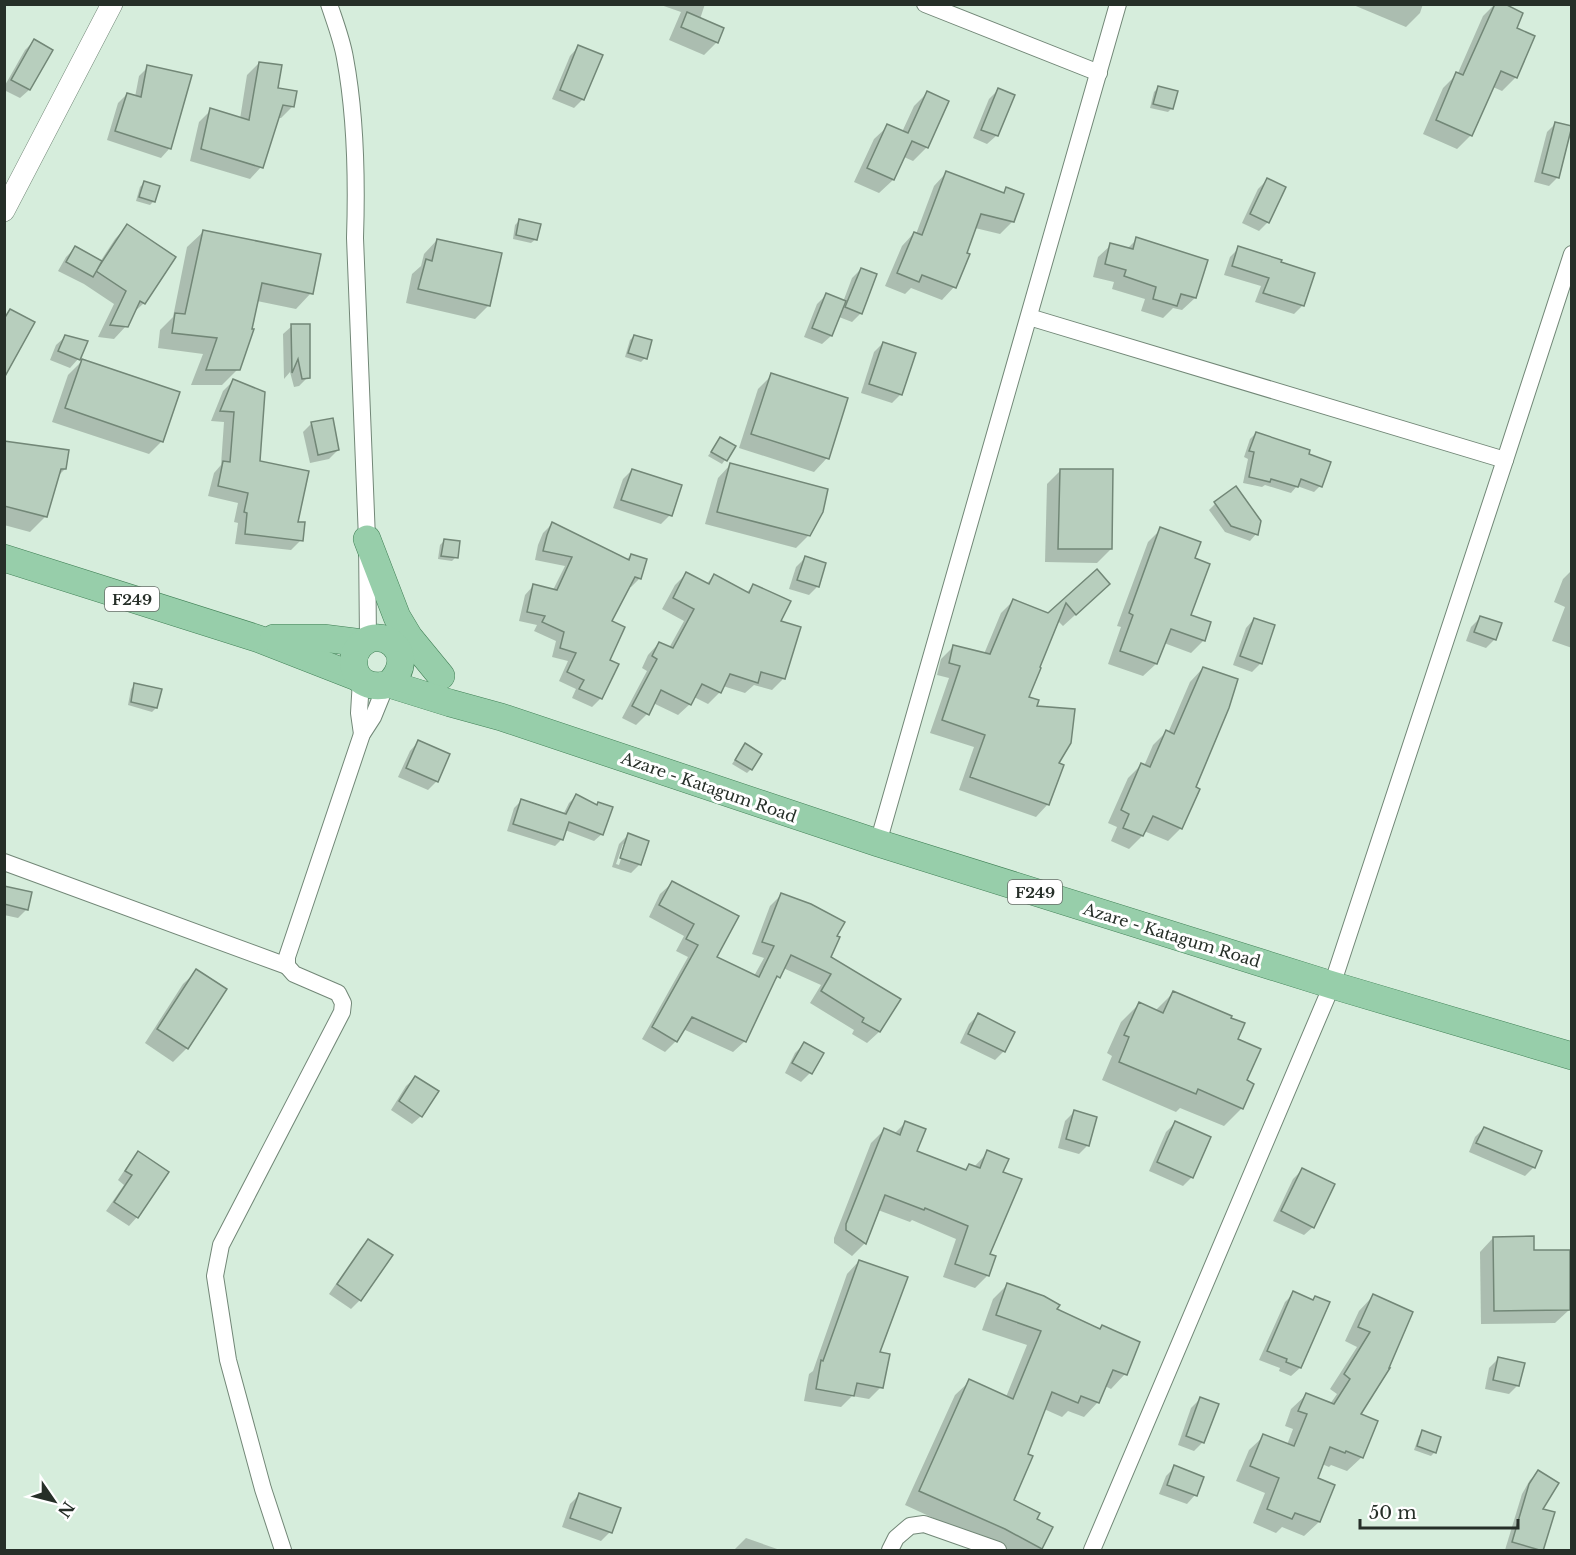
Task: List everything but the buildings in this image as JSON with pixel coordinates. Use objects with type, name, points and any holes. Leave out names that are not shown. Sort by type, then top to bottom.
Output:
[{"type":"main road","points":[[367,539],[397,617],[409,637],[441,676]]},
{"type":"main road","name":"Azare - Katagum Road","points":[[4,558],[259,639],[373,682],[501,717],[878,843],[1332,985],[1572,1056]]},
{"type":"main road","name":"Azare - Katagum Road","points":[[259,639],[323,638],[365,641],[377,638],[387,640],[400,654],[441,676],[501,717]]},
{"type":"main road","points":[[365,641],[356,650],[353,660],[354,670],[373,682],[397,676],[401,665],[400,654]]},
{"type":"street","points":[[4,211],[111,4]]},
{"type":"street","points":[[329,4],[345,56],[355,156],[357,197],[355,238],[367,539],[365,641]]},
{"type":"street","points":[[925,4],[1099,73]]},
{"type":"street","points":[[878,843],[1118,4]]},
{"type":"street","points":[[1092,1551],[1332,985],[1572,254]]},
{"type":"street","points":[[1029,317],[1505,460]]},
{"type":"street","points":[[362,734],[359,713],[373,682]]},
{"type":"street","points":[[287,966],[287,957],[362,734],[373,717],[373,682]]},
{"type":"street","points":[[4,862],[287,966],[294,974],[338,993],[343,1003],[342,1012],[221,1245],[215,1276],[228,1360],[263,1489],[283,1551]]},
{"type":"street","points":[[890,1551],[896,1538],[910,1526],[924,1524],[998,1551]]}]
